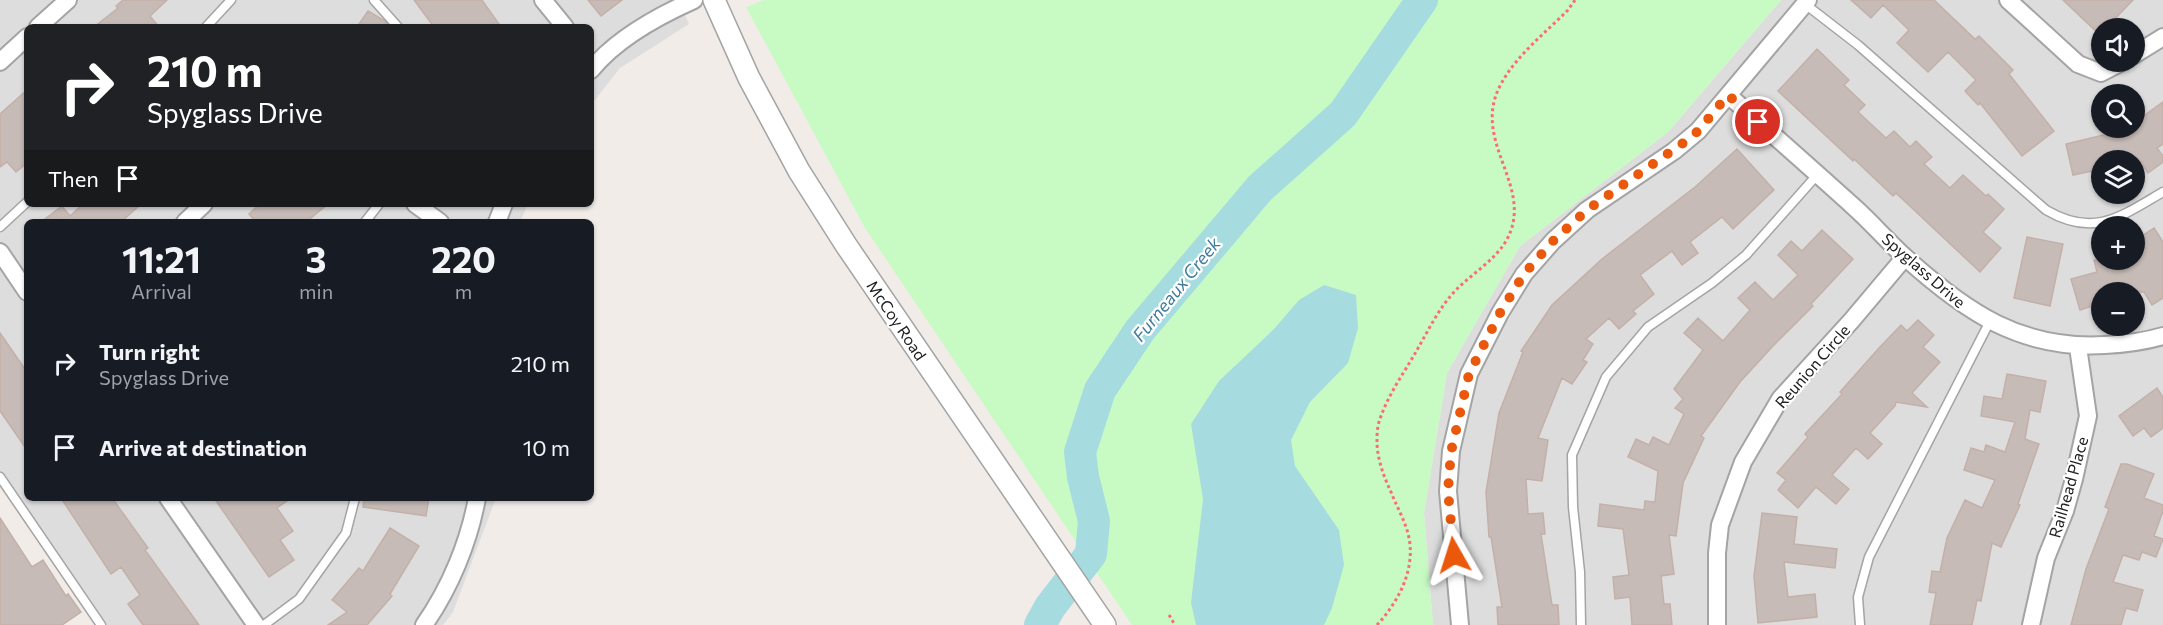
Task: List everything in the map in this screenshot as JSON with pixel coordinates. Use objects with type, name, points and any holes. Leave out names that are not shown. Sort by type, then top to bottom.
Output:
[{"type":"street","points":[[41,24],[68,0]]},
{"type":"street","points":[[543,0],[563,24]]},
{"type":"street","points":[[594,63],[671,5],[694,0]]},
{"type":"street","name":"McCoy Road","points":[[714,0],[749,78],[799,171],[846,245],[1105,625]]},
{"type":"street","points":[[2008,0],[2078,64],[2091,69]]},
{"type":"street","points":[[1460,625],[1448,491],[1451,452],[1469,374],[1482,347],[1524,274],[1553,241],[1587,210],[1698,131],[1806,2]]},
{"type":"street","points":[[2145,48],[2163,37]]},
{"type":"street","points":[[0,62],[24,40]]},
{"type":"street","name":"Spyglass Drive","points":[[1728,95],[1856,208],[1905,257],[1969,309],[1990,321],[2044,342],[2078,347],[2140,343],[2163,336]]},
{"type":"street","points":[[189,219],[201,207]]},
{"type":"street","points":[[419,207],[436,219]]},
{"type":"street","points":[[0,252],[24,288]]},
{"type":"street","name":"Reunion Circle","points":[[1718,625],[1717,553],[1720,525],[1743,462],[1780,399],[1852,320],[1905,257]]},
{"type":"street","name":"Railhead Place","points":[[2031,625],[2046,558],[2074,478],[2088,416],[2078,347]]},
{"type":"street","points":[[170,501],[256,625]]},
{"type":"street","points":[[424,625],[438,605],[458,562],[476,501]]},
{"type":"lane","points":[[209,24],[231,0]]},
{"type":"lane","points":[[374,0],[395,24]]},
{"type":"lane","points":[[1806,2],[2046,210],[2063,220],[2089,225],[2124,215],[2163,192]]},
{"type":"lane","points":[[1581,625],[1580,572],[1573,507],[1572,455],[1606,377],[1648,327],[1712,283],[1746,255],[1818,175]]},
{"type":"lane","points":[[0,227],[24,205]]},
{"type":"lane","points":[[367,219],[377,207]]},
{"type":"lane","points":[[1860,625],[1858,597],[1869,557],[1990,321]]},
{"type":"lane","points":[[0,477],[101,625]]},
{"type":"lane","points":[[264,625],[299,599],[346,533],[354,501]]},
{"type":"path","points":[[1377,625],[1390,610],[1401,590],[1408,573],[1411,552],[1407,531],[1382,470],[1377,446],[1378,424],[1388,399],[1442,308],[1456,290],[1493,258],[1506,241],[1516,207],[1492,132],[1492,108],[1500,86],[1512,67],[1575,0]]},
{"type":"path","points":[[1169,615],[1175,625]]},
{"type":"shaded area","points":[[0,0],[678,0],[689,24],[620,68],[594,101],[594,24],[24,24],[24,207],[527,207],[521,219],[24,219],[24,501],[495,501],[453,612],[443,625],[96,625],[0,485]]},
{"type":"shaded area","points":[[1781,0],[2163,0],[2163,625],[1433,625],[1424,513],[1447,373],[1520,246],[1668,132]]},
{"type":"green space","points":[[764,0],[1781,0],[1668,132],[1520,246],[1447,373],[1424,513],[1433,625],[1132,625],[865,228],[746,7]]},
{"type":"water","points":[[1324,285],[1356,295],[1358,328],[1348,363],[1310,402],[1291,440],[1295,466],[1339,530],[1344,565],[1332,608],[1324,625],[1196,625],[1191,603],[1203,499],[1191,424],[1219,381],[1274,329],[1299,300]]},
{"type":"building","points":[[123,0],[167,0],[150,16],[157,24],[98,24],[118,8],[116,6]]},
{"type":"building","points":[[414,0],[482,0],[499,24],[432,24]]},
{"type":"building","points":[[588,0],[622,0],[601,16]]},
{"type":"building","points":[[1851,0],[1934,0],[1975,39],[1979,36],[2013,70],[2009,74],[2054,131],[2022,156],[1980,103],[1978,105],[1965,91],[1976,80],[1948,52],[1928,72],[1897,43],[1909,30],[1883,5],[1871,18]]},
{"type":"building","points":[[2063,0],[2133,0],[2116,18],[2091,18],[2091,26]]},
{"type":"building","points":[[368,11],[387,24],[359,24]]},
{"type":"building","points":[[1817,49],[1849,80],[1844,85],[1865,105],[1858,112],[1886,138],[1894,131],[1910,147],[1916,141],[1932,157],[1924,164],[1950,188],[1963,175],[2004,209],[1983,232],[2001,248],[1980,272],[1896,193],[1893,196],[1778,91]]},
{"type":"building","points":[[24,93],[24,165],[16,172],[7,162],[0,167],[0,114]]},
{"type":"building","points":[[2163,102],[2163,144],[2157,148],[2163,156],[2163,162],[2148,173],[2145,169],[2145,150],[2091,150],[2091,171],[2073,175],[2066,144],[2091,138],[2145,138],[2145,115]]},
{"type":"building","points":[[1737,149],[1774,190],[1733,229],[1722,217],[1690,242],[1698,253],[1682,265],[1672,251],[1640,275],[1654,294],[1633,311],[1636,314],[1619,329],[1609,318],[1586,339],[1593,344],[1583,360],[1587,362],[1572,384],[1562,378],[1538,438],[1548,440],[1542,481],[1526,479],[1528,514],[1543,513],[1545,534],[1541,534],[1552,605],[1558,605],[1559,625],[1498,625],[1497,607],[1502,607],[1491,537],[1489,537],[1486,492],[1499,413],[1523,352],[1521,351],[1552,305],[1602,259],[1695,187]]},
{"type":"building","points":[[61,207],[70,216],[80,207],[138,207],[124,219],[45,219]]},
{"type":"building","points":[[257,207],[324,207],[310,219],[253,219],[249,214]]},
{"type":"building","points":[[2154,228],[2163,242],[2163,298],[2152,305],[2145,294],[2145,282],[2091,282],[2091,306],[2080,310],[2071,279],[2097,272],[2096,270],[2145,270],[2145,234]]},
{"type":"building","points":[[1822,230],[1853,259],[1811,304],[1813,306],[1740,382],[1701,436],[1704,438],[1683,483],[1676,536],[1669,535],[1674,574],[1661,576],[1664,604],[1670,604],[1672,625],[1632,625],[1630,597],[1615,599],[1613,577],[1629,575],[1623,529],[1598,526],[1600,504],[1644,510],[1645,501],[1655,502],[1658,471],[1628,457],[1636,439],[1649,445],[1653,437],[1669,445],[1684,414],[1675,408],[1683,399],[1674,389],[1703,350],[1684,333],[1698,318],[1723,341],[1750,310],[1738,298],[1755,282],[1773,300],[1798,275],[1778,255],[1791,241],[1802,251]]},
{"type":"building","points":[[2027,237],[2063,244],[2050,306],[2014,298]]},
{"type":"building","points":[[1918,320],[1934,335],[1923,347],[1940,362],[1912,393],[1927,407],[1896,402],[1895,406],[1870,433],[1882,444],[1868,459],[1856,448],[1832,475],[1849,489],[1836,504],[1816,487],[1798,508],[1778,490],[1786,480],[1777,473],[1808,437],[1805,434],[1842,394],[1840,392],[1879,348],[1901,325],[1907,331]]},
{"type":"building","points":[[0,333],[24,368],[24,446],[0,411]]},
{"type":"building","points":[[2007,374],[2046,381],[2040,412],[2030,410],[2025,439],[2039,444],[2018,504],[2020,505],[2001,547],[1992,543],[1981,601],[1977,600],[1972,625],[1930,625],[1936,593],[1929,592],[1932,571],[1940,572],[1947,538],[1965,500],[1982,508],[1995,480],[1964,470],[1971,448],[1984,452],[1986,445],[2005,452],[2015,422],[1981,416],[1984,396],[2002,399]]},
{"type":"building","points":[[2157,388],[2163,397],[2163,428],[2151,437],[2144,428],[2133,436],[2119,416]]},
{"type":"building","points":[[2121,464],[2154,474],[2144,498],[2163,505],[2154,536],[2163,539],[2156,557],[2142,552],[2139,560],[2123,555],[2113,582],[2143,590],[2137,611],[2126,608],[2121,625],[2071,625],[2086,569],[2109,509],[2105,507]]},
{"type":"building","points":[[63,501],[114,501],[148,548],[145,550],[199,625],[143,625],[128,604],[140,595],[121,567],[111,574]]},
{"type":"building","points":[[216,501],[287,501],[277,508],[293,531],[280,540],[294,560],[269,577]]},
{"type":"building","points":[[364,501],[428,501],[426,516],[363,507]]},
{"type":"building","points":[[1762,513],[1797,517],[1794,544],[1837,549],[1835,568],[1784,562],[1788,597],[1815,594],[1817,617],[1758,623],[1754,576]]},
{"type":"building","points":[[0,518],[32,567],[43,560],[66,596],[68,594],[81,612],[62,625],[0,625]]},
{"type":"building","points":[[390,528],[419,546],[390,594],[392,596],[367,625],[328,625],[347,612],[332,600],[359,568],[363,571]]},
{"type":"waterway","name":"Furneaux Creek","points":[[1040,625],[1050,607],[1091,554],[1094,521],[1083,477],[1080,452],[1100,390],[1140,330],[1260,188],[1343,114],[1422,0]]},
{"type":"route","points":[[1454,555],[1448,491],[1451,452],[1469,374],[1500,313],[1524,274],[1553,241],[1587,210],[1674,151],[1698,131],[1728,95],[1758,122]]}]
